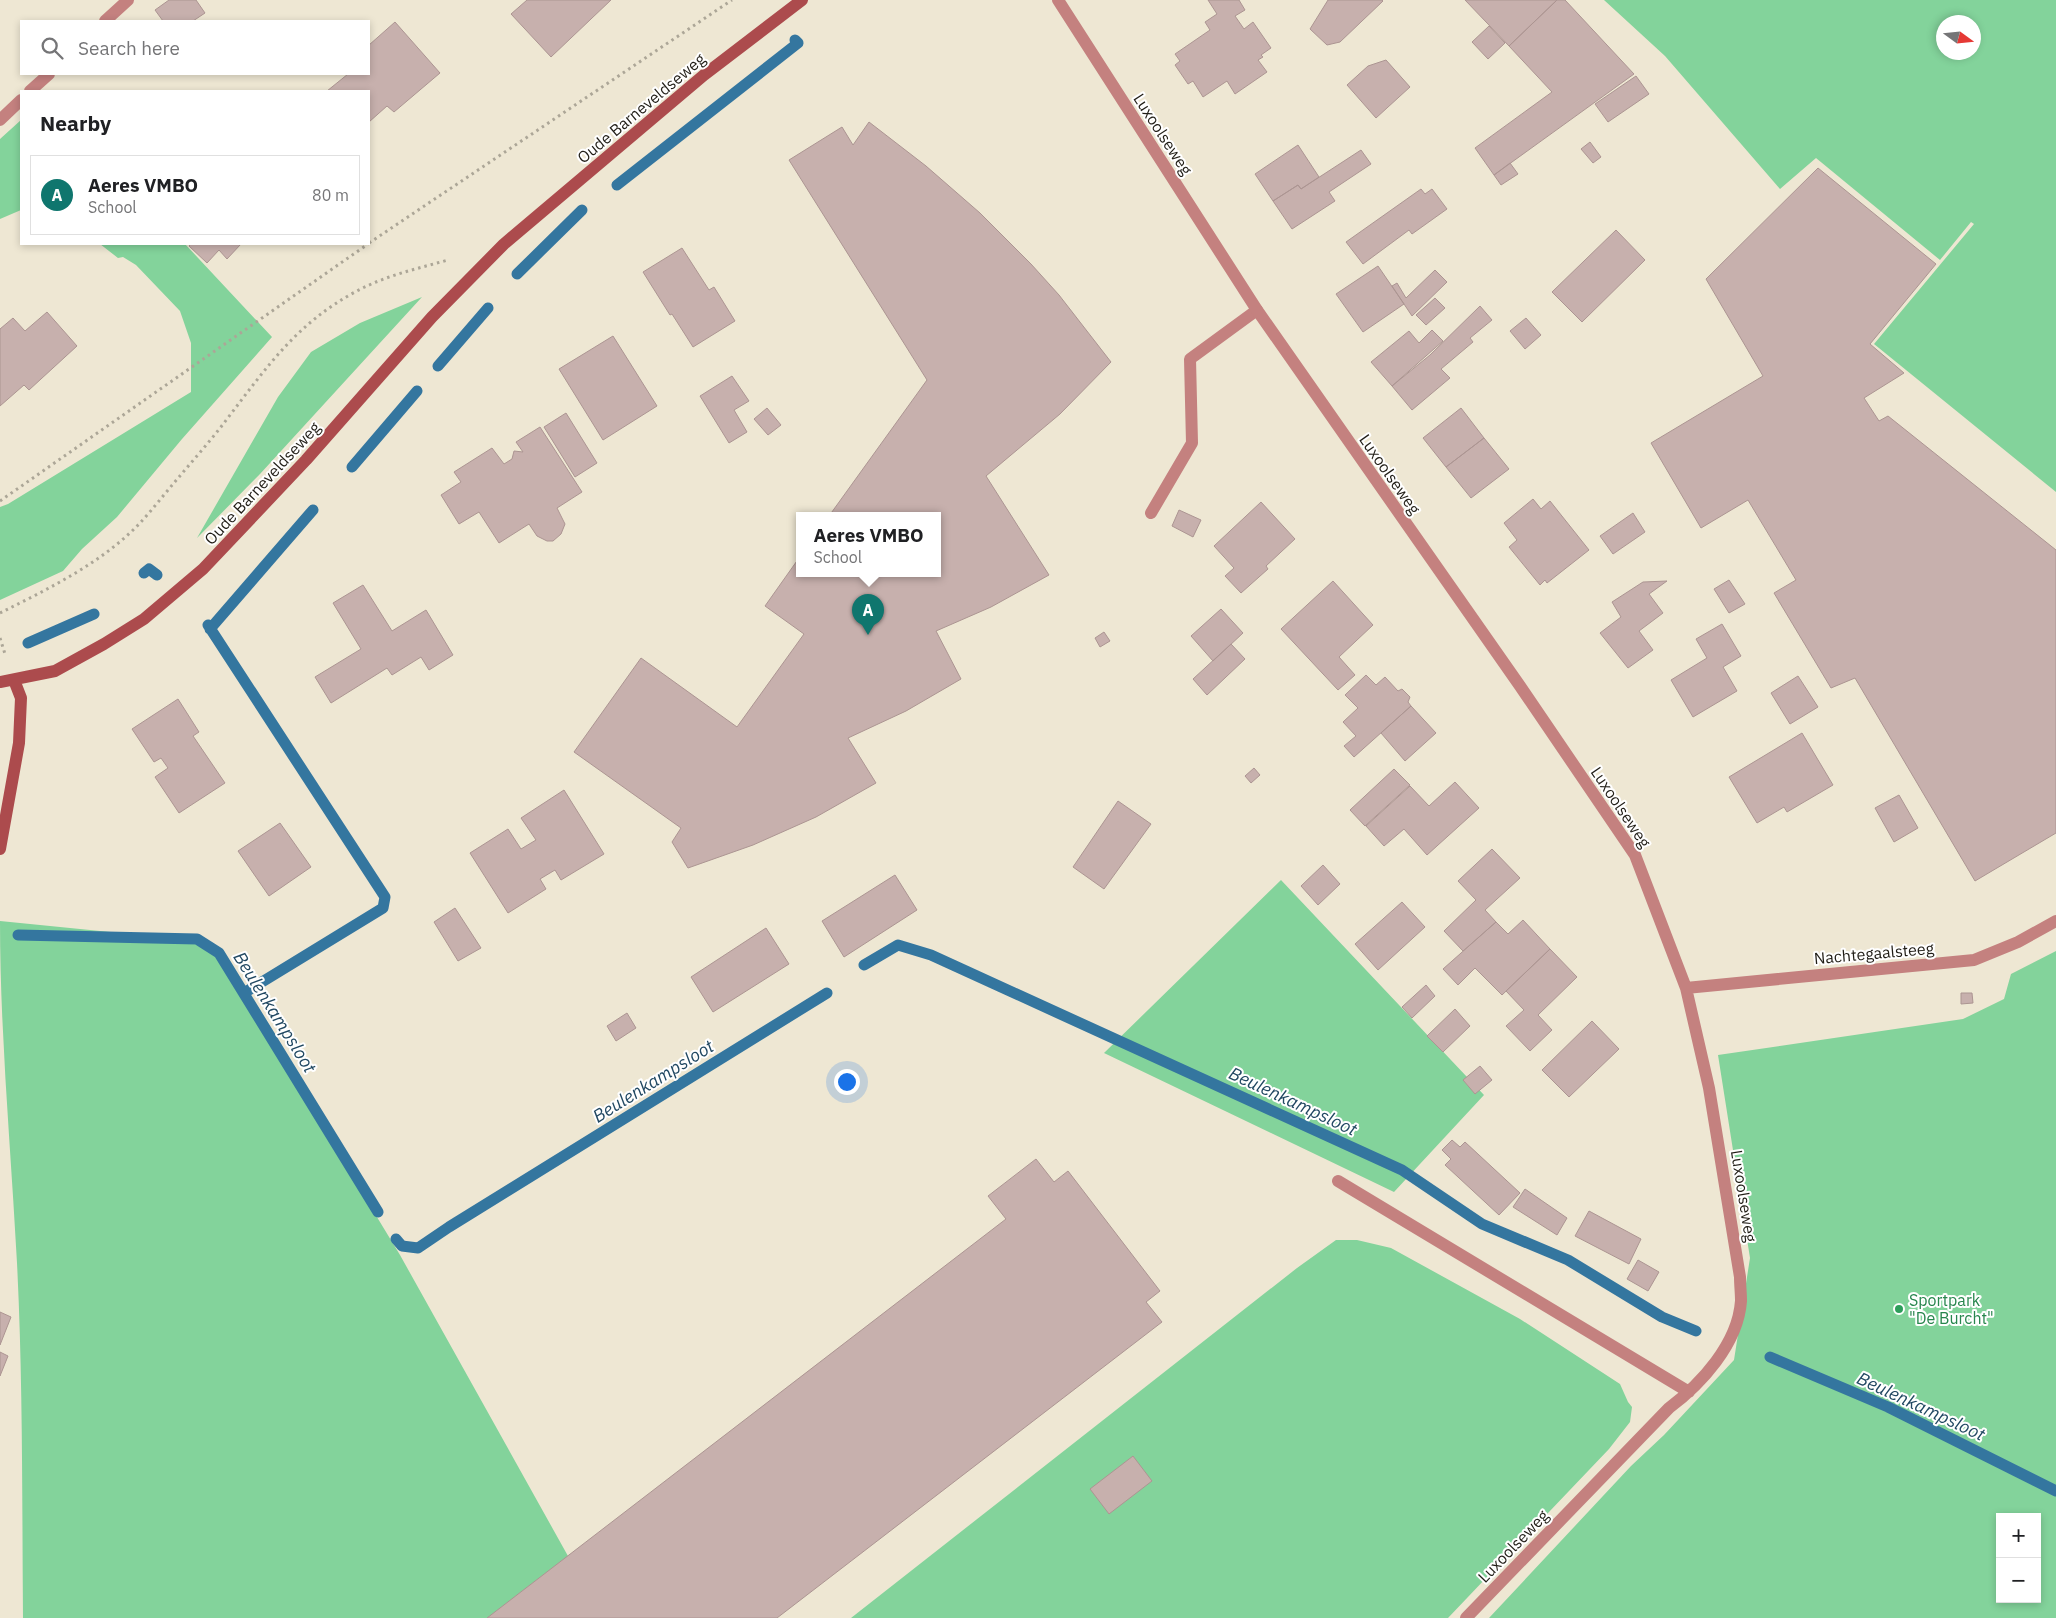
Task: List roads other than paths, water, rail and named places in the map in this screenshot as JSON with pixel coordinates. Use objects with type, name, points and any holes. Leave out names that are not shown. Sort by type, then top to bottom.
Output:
[{"type":"street","points":[[106,20],[128,0]]},
{"type":"street","name":"Oude Barneveldseweg","points":[[0,682],[55,671],[104,644],[144,619],[203,569],[306,460],[432,316],[504,244],[704,75],[802,0]]},
{"type":"street","name":"Luxoolseweg","points":[[1058,0],[1257,310],[1635,854],[1686,988],[1709,1088],[1734,1234],[1740,1277],[1741,1302],[1734,1328],[1717,1361],[1689,1392],[1669,1408],[1466,1618]]},
{"type":"street","points":[[31,90],[48,75]]},
{"type":"street","points":[[0,120],[20,101]]},
{"type":"street","points":[[1150,513],[1192,443],[1190,359],[1257,310]]},
{"type":"street","points":[[0,849],[20,743],[21,698],[14,680]]},
{"type":"street","name":"Nachtegaalsteeg","points":[[1686,988],[1974,960],[2018,942],[2056,921]]},
{"type":"street","points":[[1338,1181],[1689,1392]]},
{"type":"waterway","points":[[617,185],[798,43],[795,40]]},
{"type":"waterway","points":[[517,274],[582,210]]},
{"type":"waterway","points":[[438,366],[488,308]]},
{"type":"waterway","points":[[352,467],[417,391]]},
{"type":"waterway","points":[[210,629],[313,510]]},
{"type":"waterway","points":[[144,573],[149,569],[157,575]]},
{"type":"waterway","points":[[28,643],[94,614]]},
{"type":"waterway","points":[[208,625],[385,897],[383,908],[244,993]]},
{"type":"waterway","name":"Beulenkampsloot","points":[[18,935],[197,939],[219,953],[378,1212]]},
{"type":"waterway","name":"Beulenkampsloot","points":[[864,965],[898,945],[931,955],[1402,1170],[1482,1224],[1568,1260],[1662,1317],[1696,1331]]},
{"type":"waterway","name":"Beulenkampsloot","points":[[396,1239],[402,1246],[418,1248],[827,993]]},
{"type":"waterway","name":"Beulenkampsloot","points":[[1770,1357],[1888,1407],[2056,1491]]},
{"type":"place","name":"Aeres VMBO","points":[[868,635]]},
{"type":"place","name":"Sportpark \"De Burcht\"","points":[[1899,1309]]}]
